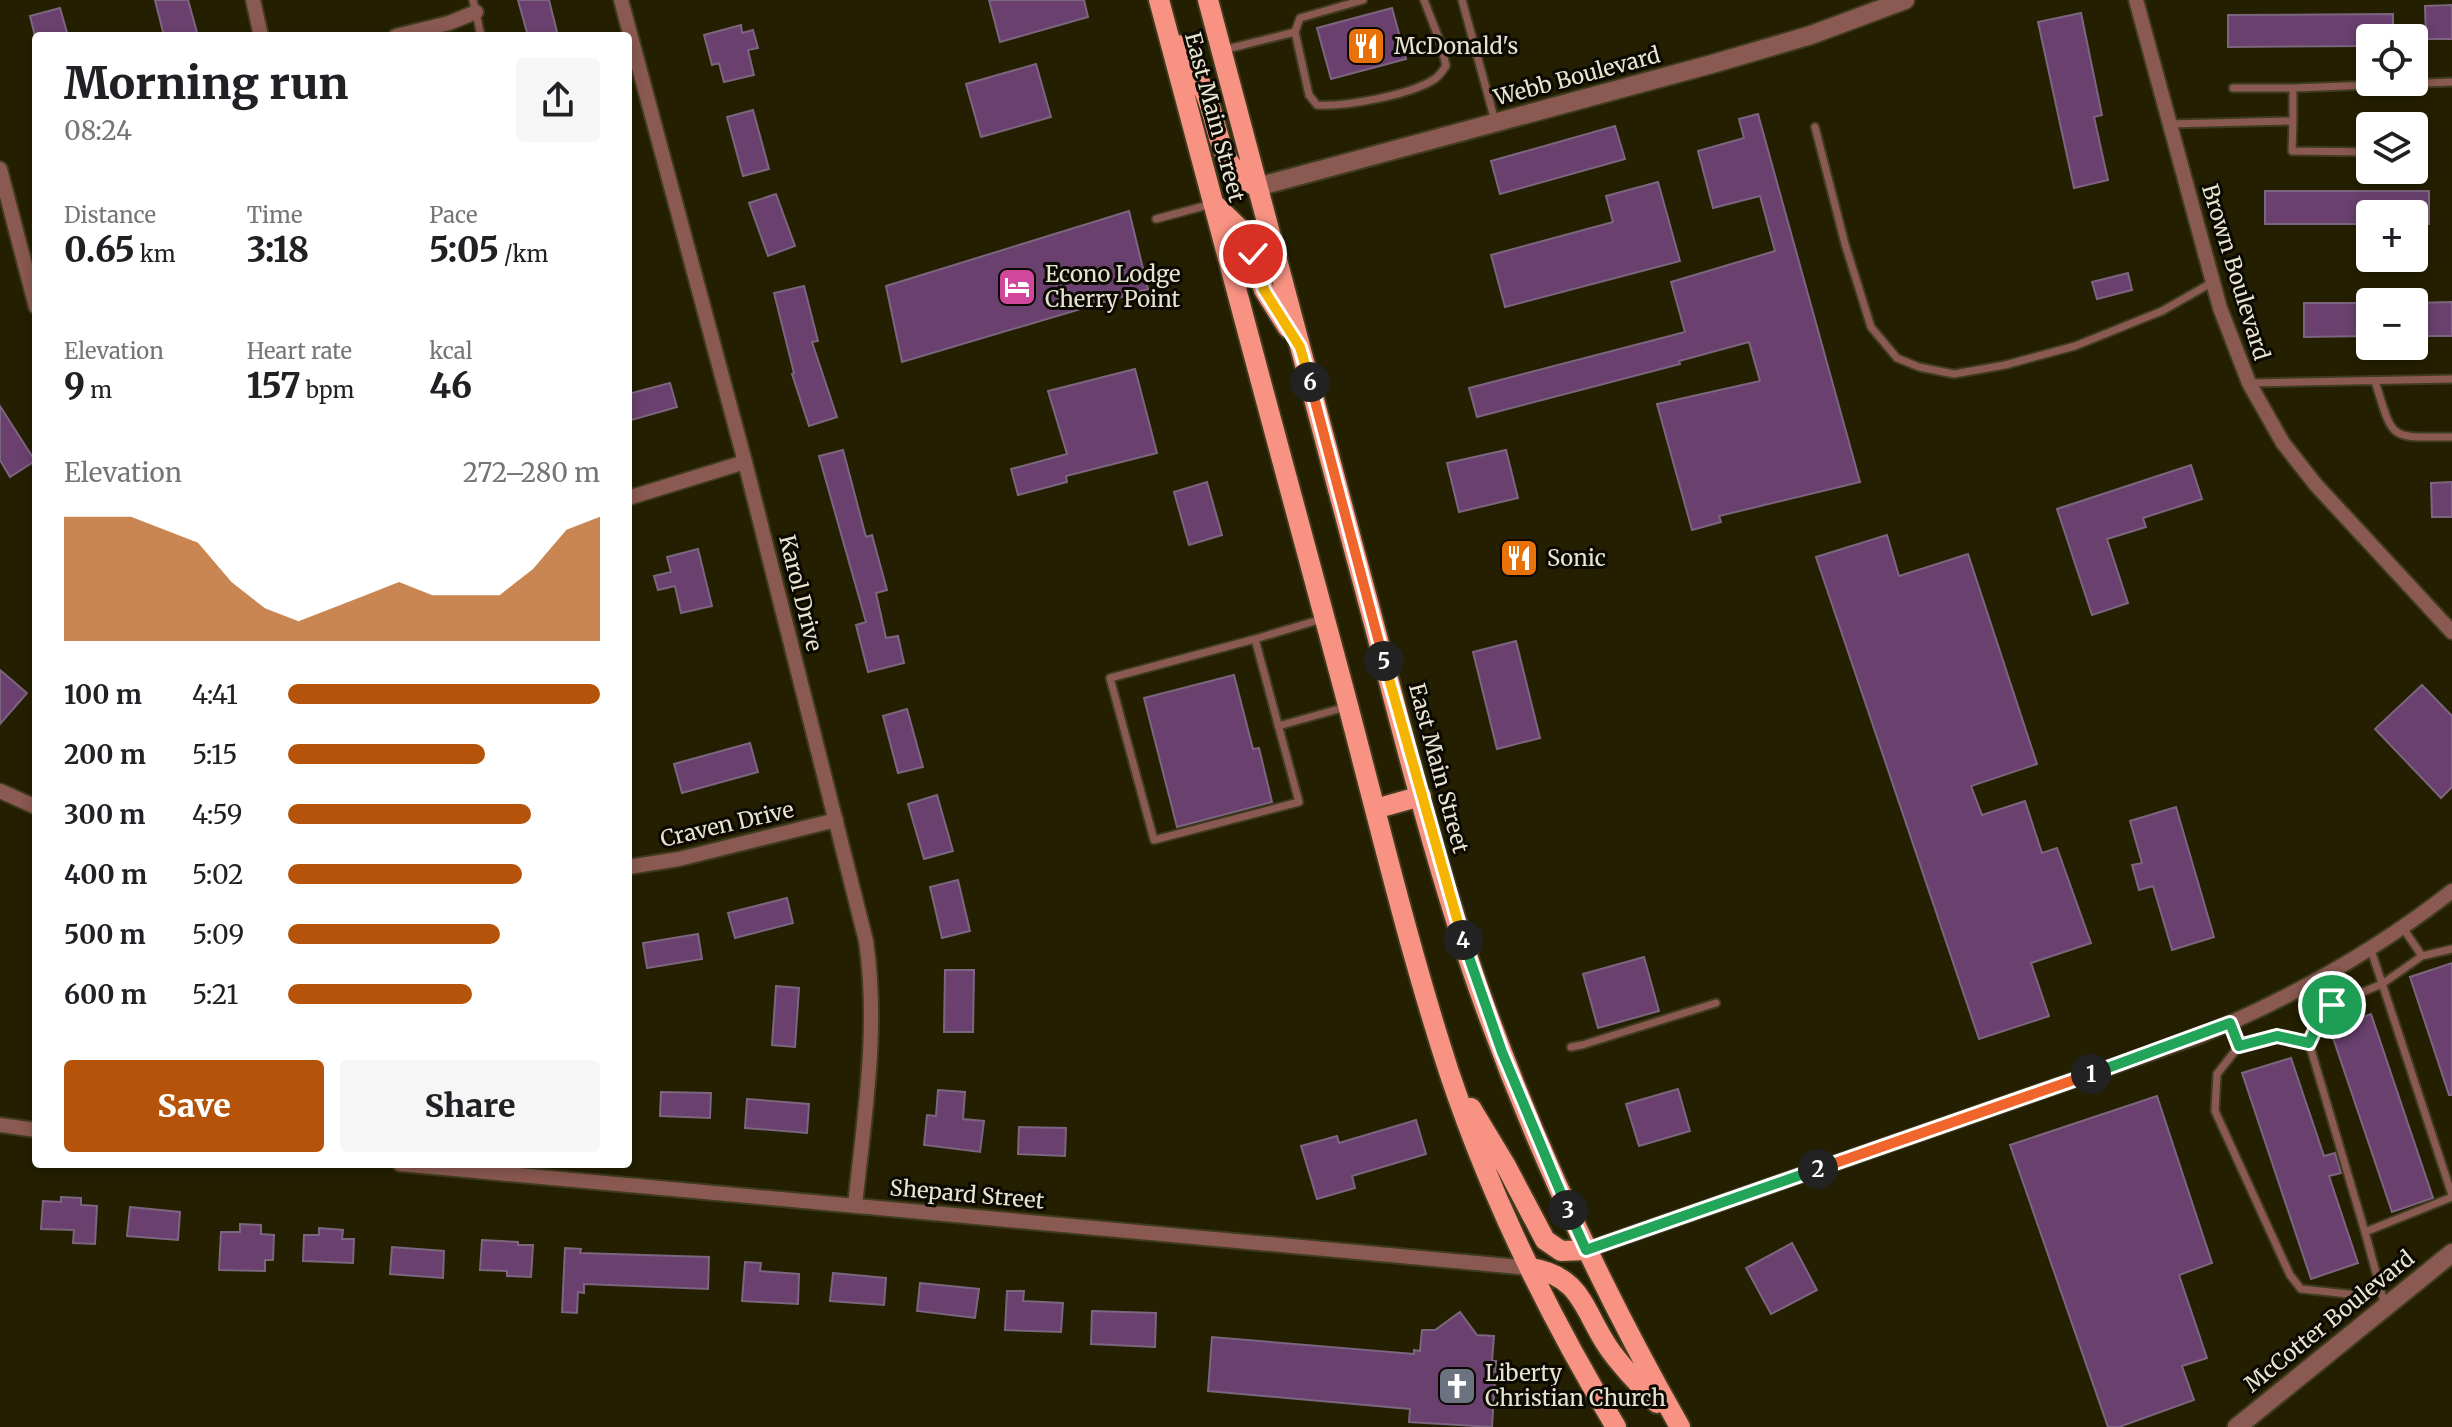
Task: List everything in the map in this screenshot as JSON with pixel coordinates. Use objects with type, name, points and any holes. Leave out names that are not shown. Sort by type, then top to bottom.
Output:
[{"type":"main road","name":"East Main Street","points":[[1159,0],[1375,809],[1449,1072],[1473,1138],[1530,1268],[1564,1336],[1616,1427]]},
{"type":"main road","name":"East Main Street","points":[[1208,0],[1456,918],[1525,1112],[1615,1310],[1679,1427]]},
{"type":"main road","points":[[1165,23],[1204,90],[1225,158],[1238,175],[1257,187]]},
{"type":"main road","points":[[1213,203],[1241,230],[1253,254],[1264,290],[1300,347]]},
{"type":"main road","points":[[1375,809],[1421,796]]},
{"type":"main road","points":[[1449,1072],[1506,1166],[1545,1240],[1561,1251],[1586,1250]]},
{"type":"main road","points":[[1530,1268],[1556,1274],[1576,1290],[1613,1354],[1679,1427]]},
{"type":"street","points":[[253,0],[260,32]]},
{"type":"street","name":"Karol Drive","points":[[621,0],[630,32]]},
{"type":"street","name":"Webb Boulevard","points":[[1257,187],[1764,49],[1905,0]]},
{"type":"street","name":"Brown Boulevard","points":[[2136,0],[2213,282],[2228,332],[2249,383],[2283,443],[2316,485],[2452,632]]},
{"type":"street","points":[[412,32],[449,23],[474,6]]},
{"type":"street","name":"Karol Drive","points":[[632,41],[745,462],[866,941],[873,1010],[872,1048],[855,1206]]},
{"type":"street","points":[[0,169],[32,292]]},
{"type":"street","points":[[632,497],[745,462]]},
{"type":"street","points":[[0,791],[32,805]]},
{"type":"street","name":"Craven Drive","points":[[632,866],[679,859],[836,820]]},
{"type":"street","points":[[1586,1250],[2230,1023],[2290,996],[2371,950],[2452,891]]},
{"type":"street","points":[[0,1125],[32,1129]]},
{"type":"street","name":"Shepard Street","points":[[443,1168],[1530,1268]]},
{"type":"street","name":"McCotter Boulevard","points":[[2237,1427],[2452,1253]]},
{"type":"lane","points":[[1363,0],[1300,18],[1295,32],[1309,95],[1317,105],[1333,106],[1414,90],[1437,78],[1446,66],[1424,0]]},
{"type":"lane","points":[[1462,0],[1495,123]]},
{"type":"lane","points":[[474,6],[480,32]]},
{"type":"lane","points":[[1221,50],[1295,32]]},
{"type":"lane","points":[[2233,88],[2452,82]]},
{"type":"lane","points":[[2293,88],[2292,151],[2356,152]]},
{"type":"lane","points":[[2170,124],[2293,121]]},
{"type":"lane","points":[[1815,127],[1845,244],[1871,327],[1897,358],[1919,367],[1954,374],[2005,365],[2075,346],[2162,311],[2213,282]]},
{"type":"lane","points":[[1156,219],[1213,203]]},
{"type":"lane","points":[[2249,383],[2452,379]]},
{"type":"lane","points":[[2375,381],[2390,427],[2403,437],[2452,437]]},
{"type":"lane","points":[[1255,639],[1299,802],[1154,840],[1110,678],[1325,618]]},
{"type":"lane","points":[[1278,726],[1348,706]]},
{"type":"lane","points":[[2403,928],[2422,956]]},
{"type":"lane","points":[[2385,1307],[2309,1043],[2323,1013],[2332,1005],[2382,984],[2422,956],[2452,949]]},
{"type":"lane","points":[[2365,1232],[2452,1196],[2371,950]]},
{"type":"lane","points":[[1571,1047],[1716,1003]]},
{"type":"lane","points":[[2230,1023],[2239,1046]]},
{"type":"lane","points":[[2309,1043],[2277,1036],[2239,1046],[2217,1074],[2215,1111],[2290,1275],[2301,1289],[2358,1295],[2378,1281]]},
{"type":"building","points":[[155,0],[188,0],[197,32],[163,32]]},
{"type":"building","points":[[518,0],[549,0],[557,32],[527,32]]},
{"type":"building","points":[[989,0],[1084,0],[1088,17],[1000,42]]},
{"type":"building","points":[[2452,5],[2452,39],[2428,39],[2425,6]]},
{"type":"building","points":[[60,8],[67,32],[34,32],[30,16]]},
{"type":"building","points":[[1392,8],[1406,59],[1331,79],[1317,28]]},
{"type":"building","points":[[2081,13],[2102,115],[2094,117],[2108,180],[2074,188],[2038,22]]},
{"type":"building","points":[[2393,14],[2393,24],[2356,24],[2356,46],[2228,47],[2228,15]]},
{"type":"building","points":[[741,25],[742,33],[753,30],[758,48],[748,50],[754,75],[724,82],[719,63],[712,65],[704,35]]},
{"type":"building","points":[[1036,64],[1051,117],[981,137],[966,84]]},
{"type":"building","points":[[753,110],[769,169],[743,176],[727,117]]},
{"type":"building","points":[[1758,114],[1860,482],[1719,516],[1721,522],[1692,530],[1657,404],[1760,381],[1749,342],[1679,361],[1680,364],[1477,417],[1469,388],[1685,332],[1671,282],[1775,251],[1760,196],[1713,208],[1698,151],[1744,138],[1739,119]]},
{"type":"building","points":[[1615,126],[1625,159],[1500,194],[1491,161]]},
{"type":"building","points":[[1658,182],[1680,261],[1505,307],[1491,255],[1613,222],[1606,196]]},
{"type":"building","points":[[2265,191],[2429,191],[2429,224],[2428,200],[2356,200],[2356,224],[2265,224]]},
{"type":"building","points":[[776,194],[795,246],[768,256],[749,203]]},
{"type":"building","name":"Econo Lodge Cherry Point","points":[[1129,211],[1148,289],[902,362],[886,286]]},
{"type":"building","points":[[2128,273],[2132,290],[2097,299],[2092,282]]},
{"type":"building","points":[[804,286],[818,341],[812,342],[837,417],[809,426],[792,374],[774,293]]},
{"type":"building","points":[[2452,302],[2452,336],[2428,336],[2428,303]]},
{"type":"building","points":[[2304,303],[2356,303],[2356,336],[2304,337]]},
{"type":"building","points":[[1135,369],[1157,453],[1066,476],[1067,482],[1018,495],[1011,469],[1067,454],[1048,391]]},
{"type":"building","points":[[670,383],[677,407],[632,420],[632,393]]},
{"type":"building","points":[[0,406],[32,456],[32,463],[10,477],[0,460]]},
{"type":"building","points":[[843,450],[866,537],[872,535],[887,590],[876,593],[886,638],[898,636],[904,663],[868,672],[856,625],[866,622],[819,456]]},
{"type":"building","points":[[1506,450],[1518,498],[1459,512],[1447,463]]},
{"type":"building","points":[[2191,465],[2202,499],[2143,518],[2146,527],[2107,539],[2128,603],[2092,615],[2057,509]]},
{"type":"building","points":[[1207,482],[1222,535],[1189,545],[1174,492]]},
{"type":"building","points":[[2452,482],[2452,517],[2432,517],[2431,483]]},
{"type":"building","points":[[1887,535],[1899,576],[1968,554],[2037,764],[1971,786],[1982,815],[2025,801],[2042,853],[2057,848],[2091,943],[2031,963],[2049,1016],[1979,1039],[1816,557]]},
{"type":"building","points":[[698,549],[712,606],[681,613],[675,586],[658,590],[654,576],[671,572],[667,557]]},
{"type":"building","points":[[1516,641],[1540,738],[1497,749],[1473,652]]},
{"type":"building","points":[[0,670],[27,693],[0,724]]},
{"type":"building","points":[[1234,675],[1253,749],[1259,748],[1272,802],[1177,827],[1144,698]]},
{"type":"building","points":[[2422,685],[2452,716],[2452,787],[2441,798],[2375,729]]},
{"type":"building","points":[[907,709],[923,767],[898,773],[883,716]]},
{"type":"building","points":[[750,743],[758,772],[682,793],[674,764]]},
{"type":"building","points":[[937,795],[953,851],[924,859],[908,804]]},
{"type":"building","points":[[2176,807],[2214,937],[2172,950],[2153,886],[2139,890],[2132,865],[2142,863],[2130,821]]},
{"type":"building","points":[[958,880],[970,931],[942,938],[930,887]]},
{"type":"building","points":[[787,898],[793,923],[735,938],[728,913]]},
{"type":"building","points":[[698,934],[702,959],[647,968],[643,943]]},
{"type":"building","points":[[1644,957],[1659,1011],[1598,1028],[1583,974]]},
{"type":"building","points":[[2452,963],[2452,1095],[2449,1095],[2410,977]]},
{"type":"building","points":[[945,970],[974,970],[973,1032],[944,1032]]},
{"type":"building","points":[[776,986],[799,988],[795,1047],[772,1045]]},
{"type":"building","points":[[2371,1014],[2433,1198],[2392,1212],[2330,1029]]},
{"type":"building","points":[[2291,1058],[2324,1156],[2335,1153],[2341,1173],[2329,1176],[2358,1263],[2311,1279],[2242,1073]]},
{"type":"building","points":[[1678,1089],[1690,1131],[1639,1146],[1626,1104]]},
{"type":"building","points":[[938,1090],[965,1092],[963,1119],[984,1121],[980,1152],[924,1145],[927,1115],[936,1116]]},
{"type":"building","points":[[661,1092],[711,1093],[710,1118],[660,1116]]},
{"type":"building","points":[[2157,1096],[2212,1263],[2179,1275],[2207,1358],[2182,1366],[2194,1400],[2119,1427],[2108,1427],[2010,1145]]},
{"type":"building","points":[[747,1099],[809,1104],[807,1133],[745,1128]]},
{"type":"building","points":[[1416,1120],[1426,1154],[1352,1176],[1355,1188],[1317,1199],[1301,1146],[1337,1136],[1339,1143]]},
{"type":"building","points":[[1019,1127],[1066,1128],[1065,1156],[1018,1154]]},
{"type":"building","points":[[61,1197],[81,1198],[81,1205],[97,1206],[95,1244],[73,1243],[74,1230],[41,1229],[43,1201],[61,1202]]},
{"type":"building","points":[[130,1207],[180,1212],[178,1240],[127,1236]]},
{"type":"building","points":[[240,1224],[261,1225],[261,1234],[274,1235],[273,1260],[265,1260],[265,1271],[219,1270],[221,1232],[240,1232]]},
{"type":"building","points":[[319,1228],[343,1230],[342,1239],[354,1239],[353,1263],[303,1261],[304,1235],[319,1235]]},
{"type":"building","points":[[482,1240],[533,1245],[531,1277],[507,1276],[507,1271],[480,1270]]},
{"type":"building","points":[[1792,1243],[1817,1290],[1771,1314],[1746,1268]]},
{"type":"building","points":[[392,1247],[444,1251],[443,1278],[390,1274]]},
{"type":"building","points":[[565,1248],[581,1249],[580,1253],[709,1257],[708,1289],[584,1284],[584,1293],[578,1292],[577,1313],[562,1312]]},
{"type":"building","points":[[745,1262],[761,1263],[760,1271],[799,1274],[798,1304],[742,1301]]},
{"type":"building","points":[[833,1273],[886,1278],[884,1305],[830,1301]]},
{"type":"building","points":[[920,1283],[979,1289],[975,1318],[917,1311]]},
{"type":"building","points":[[1007,1291],[1024,1291],[1023,1301],[1063,1303],[1061,1332],[1005,1330]]},
{"type":"building","points":[[1092,1311],[1156,1313],[1155,1347],[1091,1344]]},
{"type":"building","points":[[1460,1312],[1477,1335],[1494,1336],[1492,1361],[1496,1361],[1492,1427],[1409,1422],[1410,1409],[1208,1391],[1212,1337],[1414,1354],[1414,1350],[1420,1351],[1422,1330],[1435,1330]]},
{"type":"place","name":"McDonald's","points":[[1366,46]]},
{"type":"place","name":"Econo Lodge Cherry Point","points":[[1017,287]]},
{"type":"place","name":"Sonic","points":[[1519,558]]},
{"type":"place","name":"Liberty Christian Church","points":[[1457,1386]]},
{"type":"route","points":[[1253,254],[1264,290],[1300,347],[1462,938],[1525,1112],[1586,1250],[2230,1023],[2239,1046],[2277,1036],[2309,1043],[2323,1013],[2332,1005]]}]
